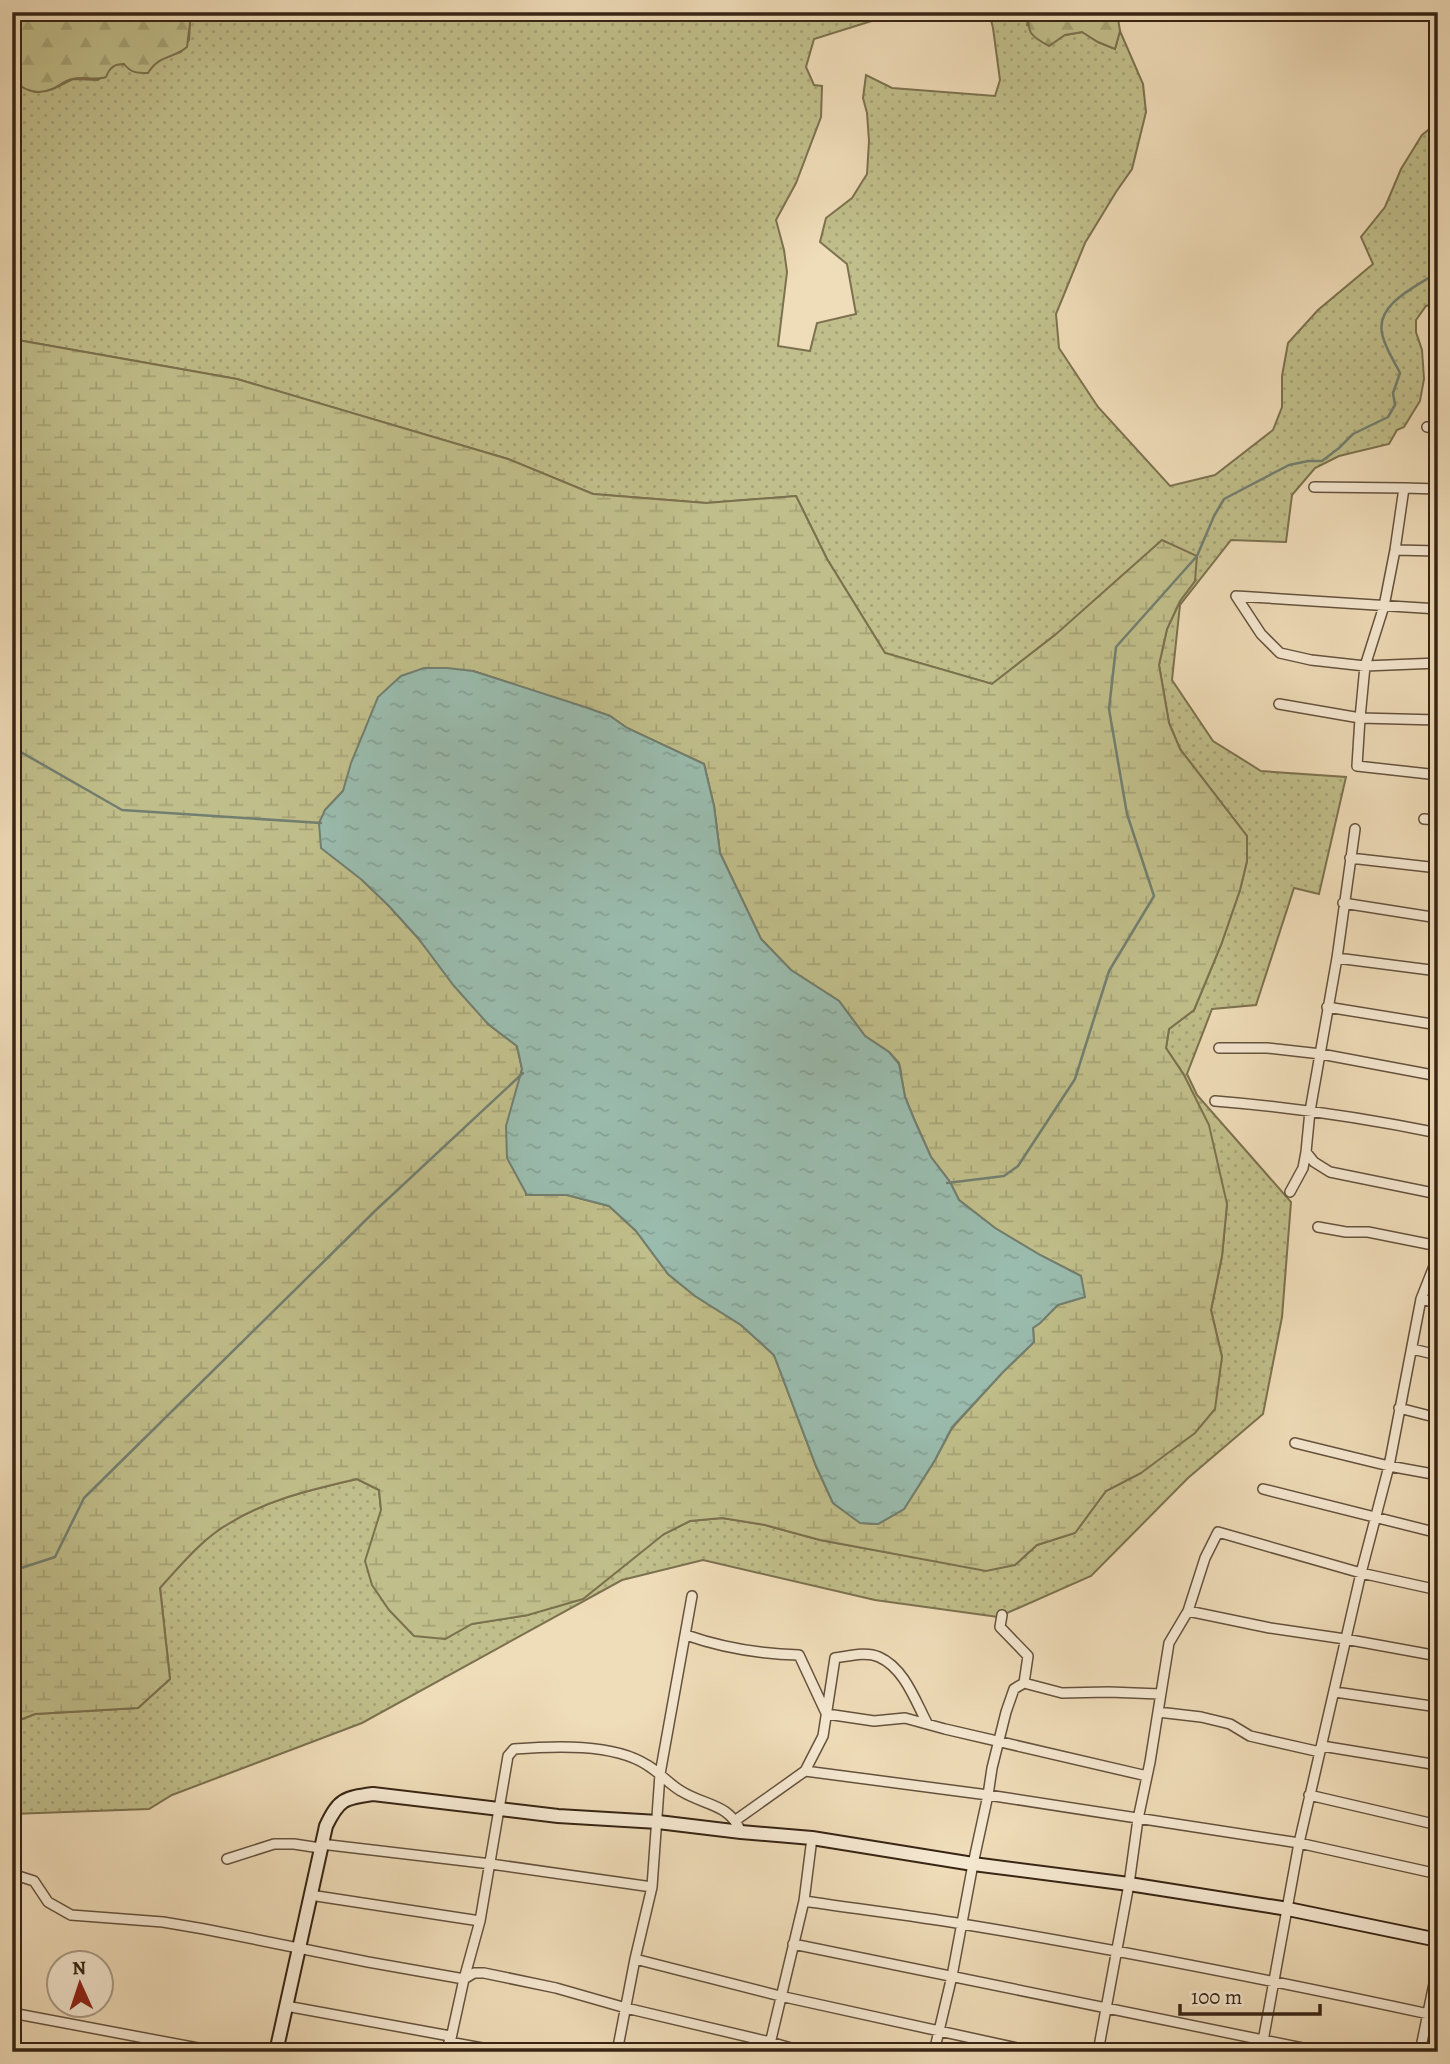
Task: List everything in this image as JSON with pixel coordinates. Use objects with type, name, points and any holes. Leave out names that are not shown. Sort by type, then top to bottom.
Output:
[{"type":"street","points":[[1427,427],[1438,428]]},
{"type":"street","points":[[1314,487],[1438,489]]},
{"type":"street","points":[[1404,488],[1384,606],[1366,666],[1357,766],[1438,775]]},
{"type":"street","points":[[1395,550],[1438,551]]},
{"type":"street","points":[[1438,608],[1236,596],[1261,634],[1280,653],[1311,660],[1366,666],[1438,663]]},
{"type":"street","points":[[1279,704],[1360,718],[1438,720]]},
{"type":"street","points":[[1424,819],[1438,820]]},
{"type":"street","points":[[1290,1192],[1303,1168],[1306,1152],[1310,1111],[1337,958],[1355,830]]},
{"type":"street","points":[[1350,858],[1438,868]]},
{"type":"street","points":[[1343,903],[1438,918]]},
{"type":"street","points":[[1337,958],[1438,971]]},
{"type":"street","points":[[1327,1007],[1438,1025]]},
{"type":"street","points":[[1219,1048],[1267,1048],[1438,1076]]},
{"type":"street","points":[[1215,1101],[1345,1115],[1438,1133]]},
{"type":"street","points":[[1306,1152],[1314,1162],[1330,1172],[1438,1194]]},
{"type":"street","points":[[1318,1227],[1346,1232],[1367,1232],[1438,1246]]},
{"type":"street","points":[[1261,2052],[1298,1843],[1335,1692],[1345,1639],[1389,1466],[1421,1299],[1438,1256]]},
{"type":"street","points":[[1421,1299],[1438,1303]]},
{"type":"street","points":[[1412,1349],[1438,1355]]},
{"type":"street","points":[[1399,1408],[1438,1418]]},
{"type":"street","points":[[1295,1443],[1438,1475]]},
{"type":"street","points":[[1263,1489],[1438,1533]]},
{"type":"street","points":[[1098,2052],[1169,1643],[1188,1611],[1205,1558],[1218,1532],[1361,1573],[1438,1590]]},
{"type":"street","points":[[617,2052],[652,1887],[660,1774],[692,1596]]},
{"type":"street","points":[[1188,1611],[1270,1629],[1438,1656]]},
{"type":"street","points":[[1002,1615],[1000,1627],[1028,1656],[1024,1683]]},
{"type":"street","points":[[686,1635],[729,1648],[799,1655],[827,1714]]},
{"type":"street","points":[[736,1819],[805,1771],[823,1736],[835,1658],[858,1654],[878,1656],[900,1674],[927,1723]]},
{"type":"street","points":[[934,2052],[952,1976],[992,1768],[1014,1689],[1024,1683],[1062,1693],[1160,1695]]},
{"type":"street","points":[[1335,1692],[1438,1707]]},
{"type":"street","points":[[1158,1712],[1201,1717],[1230,1724],[1250,1736],[1438,1765]]},
{"type":"street","points":[[827,1714],[874,1721],[905,1718],[1147,1776]]},
{"type":"street","points":[[449,2043],[480,1921],[508,1756],[514,1749],[562,1747],[604,1750],[645,1763],[681,1792],[717,1806],[736,1819],[741,1832]]},
{"type":"street","points":[[805,1771],[988,1795],[1298,1843],[1438,1874]]},
{"type":"street","points":[[276,2052],[326,1826],[336,1806],[355,1797],[373,1794],[558,1816],[658,1822],[812,1838],[1288,1909],[1438,1940]]},
{"type":"street","points":[[1310,1795],[1438,1825]]},
{"type":"street","points":[[769,2047],[804,1901],[812,1838]]},
{"type":"street","points":[[227,1859],[274,1844],[294,1844],[491,1864],[652,1887]]},
{"type":"street","points":[[12,1874],[34,1881],[48,1902],[71,1915],[163,1922],[464,1979],[474,1973],[485,1973],[556,1987],[769,2047],[805,2052]]},
{"type":"street","points":[[310,1895],[480,1921]]},
{"type":"street","points":[[804,1901],[1117,1951],[1438,2016]]},
{"type":"street","points":[[793,1944],[1322,2052]]},
{"type":"street","points":[[635,1959],[780,1996],[1035,2052]]},
{"type":"street","points":[[1420,2052],[1438,1964]]},
{"type":"street","points":[[286,2006],[449,2043],[504,2052]]},
{"type":"street","points":[[12,2013],[219,2052]]},
{"type":"green space","points":[[12,12],[195,12],[190,22],[187,47],[161,60],[148,73],[134,72],[124,64],[118,65],[111,68],[106,77],[72,79],[52,89],[35,92],[25,88],[12,77],[15,51],[12,43]]},
{"type":"green space","points":[[195,12],[890,12],[881,18],[814,39],[806,67],[814,85],[822,86],[821,117],[796,183],[776,220],[787,272],[778,346],[810,351],[817,323],[856,314],[847,264],[820,242],[826,218],[852,198],[867,174],[869,141],[863,98],[866,75],[892,88],[995,96],[1000,80],[989,12],[1029,12],[1027,25],[1065,35],[1083,32],[1115,49],[1120,31],[1143,84],[1146,112],[1132,169],[1085,243],[1056,314],[1059,348],[1098,407],[1170,486],[1215,475],[1273,430],[1282,407],[1282,376],[1288,343],[1318,310],[1373,264],[1361,237],[1385,207],[1401,169],[1422,135],[1438,122],[1438,303],[1426,306],[1416,320],[1424,379],[1420,401],[1404,427],[1397,430],[1389,444],[1339,456],[1315,468],[1292,495],[1286,542],[1231,540],[1180,605],[1172,680],[1213,741],[1261,771],[1346,777],[1319,894],[1294,888],[1256,1005],[1212,1009],[1187,1074],[1197,1095],[1291,1202],[1282,1317],[1263,1414],[1188,1478],[1091,1576],[998,1617],[875,1600],[703,1560],[622,1580],[362,1723],[172,1795],[149,1809],[12,1814],[12,1723],[35,1714],[138,1708],[170,1679],[160,1587],[218,1530],[243,1515],[274,1502],[357,1479],[379,1490],[381,1510],[445,1639],[471,1624],[528,1615],[690,1521],[722,1518],[765,1525],[820,1540],[930,1560],[1015,1565],[1037,1545],[1075,1533],[1106,1491],[1141,1473],[1222,1357],[1211,1310],[1222,1256],[1227,1204],[1184,1075],[1166,1048],[1169,1029],[1194,1010],[1221,945],[1247,861],[1247,836],[1180,749],[1169,723],[1159,665],[1167,629],[1180,601],[1195,581],[1055,635],[992,684],[885,653],[827,559],[796,496],[706,503],[593,494],[508,459],[237,379],[12,339],[12,77],[18,85],[36,92],[53,89],[73,79],[98,80],[116,64],[153,65],[159,59],[181,52],[189,40],[190,22]]},
{"type":"green space","points":[[1029,12],[1117,12],[1120,31],[1115,49],[1082,32],[1065,35],[1049,46],[1032,34],[1028,25]]},
{"type":"green space","points":[[12,339],[237,379],[508,459],[593,494],[706,503],[796,496],[827,559],[885,653],[992,684],[1055,635],[1162,540],[1197,556],[1195,581],[1180,601],[1167,629],[1159,665],[1169,723],[1180,749],[1247,836],[1247,861],[1221,945],[1194,1010],[1169,1029],[1166,1048],[1184,1075],[1209,1125],[1227,1204],[1222,1256],[1211,1310],[1222,1357],[1215,1409],[1195,1433],[1141,1473],[1106,1491],[1075,1533],[1037,1545],[1015,1565],[986,1571],[820,1540],[765,1525],[722,1518],[690,1521],[664,1534],[583,1599],[528,1615],[472,1624],[445,1639],[414,1636],[389,1610],[372,1585],[365,1561],[381,1510],[379,1490],[357,1479],[323,1487],[259,1508],[218,1530],[183,1562],[160,1588],[170,1679],[138,1708],[35,1714],[12,1723]],"holes":[[[473,671],[610,716],[627,728],[704,764],[714,806],[720,853],[761,939],[791,970],[839,1001],[865,1036],[889,1052],[899,1063],[905,1097],[914,1119],[931,1157],[950,1182],[959,1200],[995,1228],[1081,1276],[1084,1297],[1057,1305],[1033,1328],[1034,1342],[952,1428],[904,1509],[878,1524],[861,1523],[833,1503],[774,1355],[741,1325],[695,1296],[668,1274],[636,1231],[609,1206],[567,1195],[526,1195],[518,1088],[522,1069],[517,1046],[488,1024],[418,938],[362,880],[325,810]]]},
{"type":"water","points":[[424,668],[473,671],[585,707],[610,716],[627,728],[704,764],[714,806],[720,853],[761,939],[791,970],[839,1001],[865,1036],[889,1052],[899,1064],[905,1097],[914,1119],[931,1157],[950,1182],[959,1200],[995,1228],[1081,1276],[1085,1297],[1058,1305],[1033,1328],[1034,1342],[952,1427],[904,1509],[878,1524],[860,1523],[833,1503],[774,1355],[741,1325],[695,1296],[668,1274],[636,1231],[609,1206],[567,1195],[527,1195],[507,1158],[506,1126],[522,1069],[517,1046],[488,1024],[389,906],[362,880],[321,848],[319,823],[325,810],[343,791],[351,763],[378,697],[401,676]]},
{"type":"waterway","points":[[947,1183],[1004,1176],[1018,1166],[1075,1079],[1109,971],[1154,896],[1127,814],[1109,709],[1116,647],[1197,556],[1224,499],[1289,465],[1322,461],[1353,434],[1388,417],[1395,405],[1393,393],[1400,373],[1382,333],[1385,313],[1400,296],[1438,272]]},
{"type":"waterway","points":[[12,747],[122,810],[321,823]]},
{"type":"waterway","points":[[12,1571],[55,1557],[84,1498],[376,1210],[523,1073]]}]
